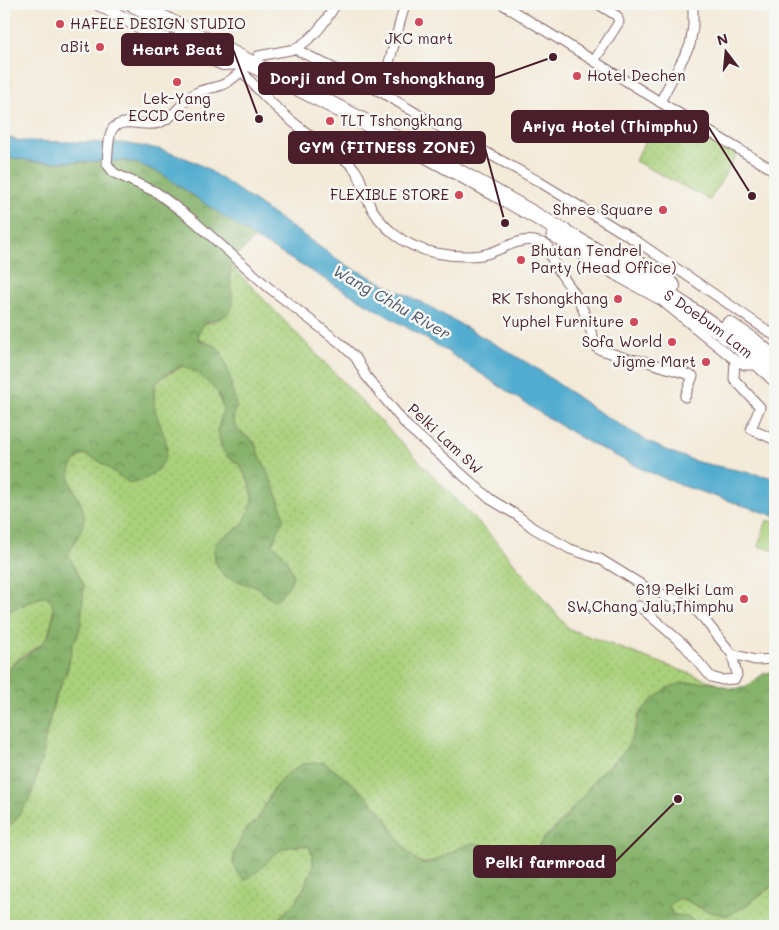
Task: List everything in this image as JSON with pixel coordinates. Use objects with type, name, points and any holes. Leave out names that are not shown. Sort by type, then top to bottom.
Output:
[{"type":"highway","name":"S Doebum Lam","points":[[134,4],[359,118],[454,169],[551,230],[696,313],[742,348],[768,362]]},
{"type":"highway","name":"S Doebum Lam","points":[[157,4],[250,63],[363,107],[653,272],[753,341],[768,362],[775,378]]},
{"type":"street","points":[[98,4],[143,29],[223,64],[250,63],[295,49],[310,40],[336,4]]},
{"type":"street","points":[[381,92],[405,4]]},
{"type":"street","points":[[502,4],[775,171]]},
{"type":"street","points":[[594,61],[619,22],[616,16],[598,4]]},
{"type":"street","points":[[660,102],[690,45],[694,26],[693,4]]},
{"type":"street","points":[[295,49],[381,92],[538,181],[638,242],[775,336]]},
{"type":"street","points":[[250,63],[262,96],[358,172],[375,215],[391,233],[411,245],[435,253],[461,256],[482,255],[519,240],[537,240],[547,245]]},
{"type":"street","name":"Pelki Lam SW","points":[[250,63],[226,83],[196,93],[172,116],[160,123],[152,125],[123,124],[112,129],[107,164],[114,173],[156,192],[193,220],[268,287],[340,343],[356,358],[366,376],[407,426],[490,499],[518,516],[533,528],[570,549],[600,559],[647,588],[696,610],[732,654]]},
{"type":"street","points":[[685,398],[693,376],[598,349],[586,314],[550,256],[547,245],[551,230],[620,278],[662,301],[735,360],[745,365],[768,362]]},
{"type":"street","points":[[735,360],[734,379],[760,407],[751,429],[775,440]]},
{"type":"street","points":[[639,606],[684,645],[711,677],[727,681],[735,679],[737,675],[732,654],[755,660],[775,659]]},
{"type":"green space","points":[[663,107],[738,152],[710,200],[635,161]]},
{"type":"green space","points":[[4,157],[41,162],[117,160],[139,164],[162,174],[255,238],[232,264],[230,277],[233,305],[231,310],[223,317],[205,323],[201,327],[198,337],[200,341],[216,346],[222,354],[230,378],[236,407],[232,416],[236,429],[254,442],[277,494],[284,518],[272,545],[285,558],[293,576],[289,585],[277,600],[272,600],[257,586],[224,576],[215,562],[214,546],[220,539],[243,525],[252,503],[252,492],[240,465],[227,456],[221,447],[218,430],[223,409],[218,393],[198,373],[183,366],[172,371],[157,381],[154,389],[155,407],[164,435],[166,453],[163,462],[151,476],[129,483],[99,461],[84,454],[75,462],[70,470],[69,478],[83,509],[84,518],[68,555],[84,585],[81,624],[77,638],[73,642],[67,672],[55,698],[43,746],[44,751],[30,798],[14,822],[4,828],[4,675],[18,660],[39,647],[49,635],[54,612],[48,597],[42,597],[4,613]]},
{"type":"green space","points":[[230,264],[494,539],[569,629],[718,684],[694,682],[681,684],[651,701],[641,713],[632,738],[622,754],[600,773],[584,795],[544,838],[533,855],[527,858],[509,864],[503,863],[485,846],[470,846],[462,847],[431,862],[423,863],[406,849],[376,806],[323,762],[274,788],[257,821],[247,828],[234,854],[233,863],[238,873],[253,875],[277,852],[290,847],[309,846],[313,857],[313,866],[305,886],[296,901],[272,926],[198,926],[183,921],[172,926],[4,926],[4,828],[14,822],[44,751],[43,747],[55,698],[67,672],[73,642],[77,638],[84,585],[68,555],[84,518],[83,509],[69,478],[70,470],[75,462],[84,454],[99,461],[168,449],[153,405],[155,385],[164,376],[184,366],[198,372],[218,393],[223,409],[218,430],[227,456],[240,465],[252,492],[252,503],[243,525],[220,539],[246,584],[257,586],[272,600],[289,585],[293,576],[291,570],[271,545],[255,442],[237,428],[233,420],[236,407],[206,341],[200,341],[197,337],[202,326],[218,320],[233,305],[229,277]]},
{"type":"green space","points":[[767,520],[775,522],[775,551],[758,546]]},
{"type":"green space","points":[[42,597],[48,597],[53,608],[50,630],[47,637],[44,642],[15,662],[4,675],[4,613]]},
{"type":"green space","points":[[775,671],[775,884],[744,907],[729,915],[707,911],[681,898],[669,907],[673,915],[690,918],[696,926],[272,926],[296,902],[305,886],[313,866],[313,857],[309,846],[286,848],[272,857],[261,869],[244,880],[233,863],[234,854],[241,838],[247,828],[257,821],[274,788],[287,774],[303,764],[323,762],[368,798],[386,818],[409,853],[421,863],[431,862],[470,844],[482,845],[499,859],[509,864],[526,859],[534,853],[545,837],[568,815],[599,774],[610,766],[626,749],[635,730],[639,714],[667,688],[682,683],[706,682],[730,689],[740,688],[746,687],[763,674]]},
{"type":"green space","points":[[775,884],[775,926],[696,926],[690,918],[673,915],[669,907],[681,898],[707,911],[744,907]]},
{"type":"green space","points":[[192,920],[198,926],[172,926],[183,921]]},
{"type":"water","name":"Wang Chhu River","points":[[4,136],[20,141],[122,143],[159,149],[188,159],[206,168],[346,265],[423,303],[509,352],[536,368],[594,409],[647,441],[698,462],[775,478],[775,516],[683,486],[642,469],[588,442],[543,415],[445,350],[255,238],[162,174],[139,164],[126,161],[41,162],[4,157]]},
{"type":"place","name":"JKC mart","points":[[419,22]]},
{"type":"place","name":"HAFELE DESIGN STUDIO","points":[[60,24]]},
{"type":"place","name":"aBit","points":[[100,47]]},
{"type":"place","name":"Dorji and Om Tshongkhang","points":[[553,57]]},
{"type":"place","name":"Hotel Dechen","points":[[577,76]]},
{"type":"place","name":"Lek-Yang ECCD Centre","points":[[177,82]]},
{"type":"place","name":"Heart Beat","points":[[259,119]]},
{"type":"place","name":"TLT Tshongkhang","points":[[330,121]]},
{"type":"place","name":"FLEXIBLE STORE","points":[[459,195]]},
{"type":"place","name":"Ariya Hotel (Thimphu)","points":[[752,196]]},
{"type":"place","name":"Shree Square","points":[[663,210]]},
{"type":"place","name":"GYM (FITNESS ZONE)","points":[[505,223]]},
{"type":"place","name":"Bhutan Tendrel Party (Head Office)","points":[[521,260]]},
{"type":"place","name":"RK Tshongkhang","points":[[618,299]]},
{"type":"place","name":"Yuphel Furniture","points":[[634,322]]},
{"type":"place","name":"Sofa World","points":[[672,342]]},
{"type":"place","name":"Jigme Mart","points":[[706,362]]},
{"type":"place","name":"619 Pelki Lam SW,Chang Jalu,Thimphu","points":[[744,599]]},
{"type":"place","name":"Pelki farmroad","points":[[678,799]]}]
